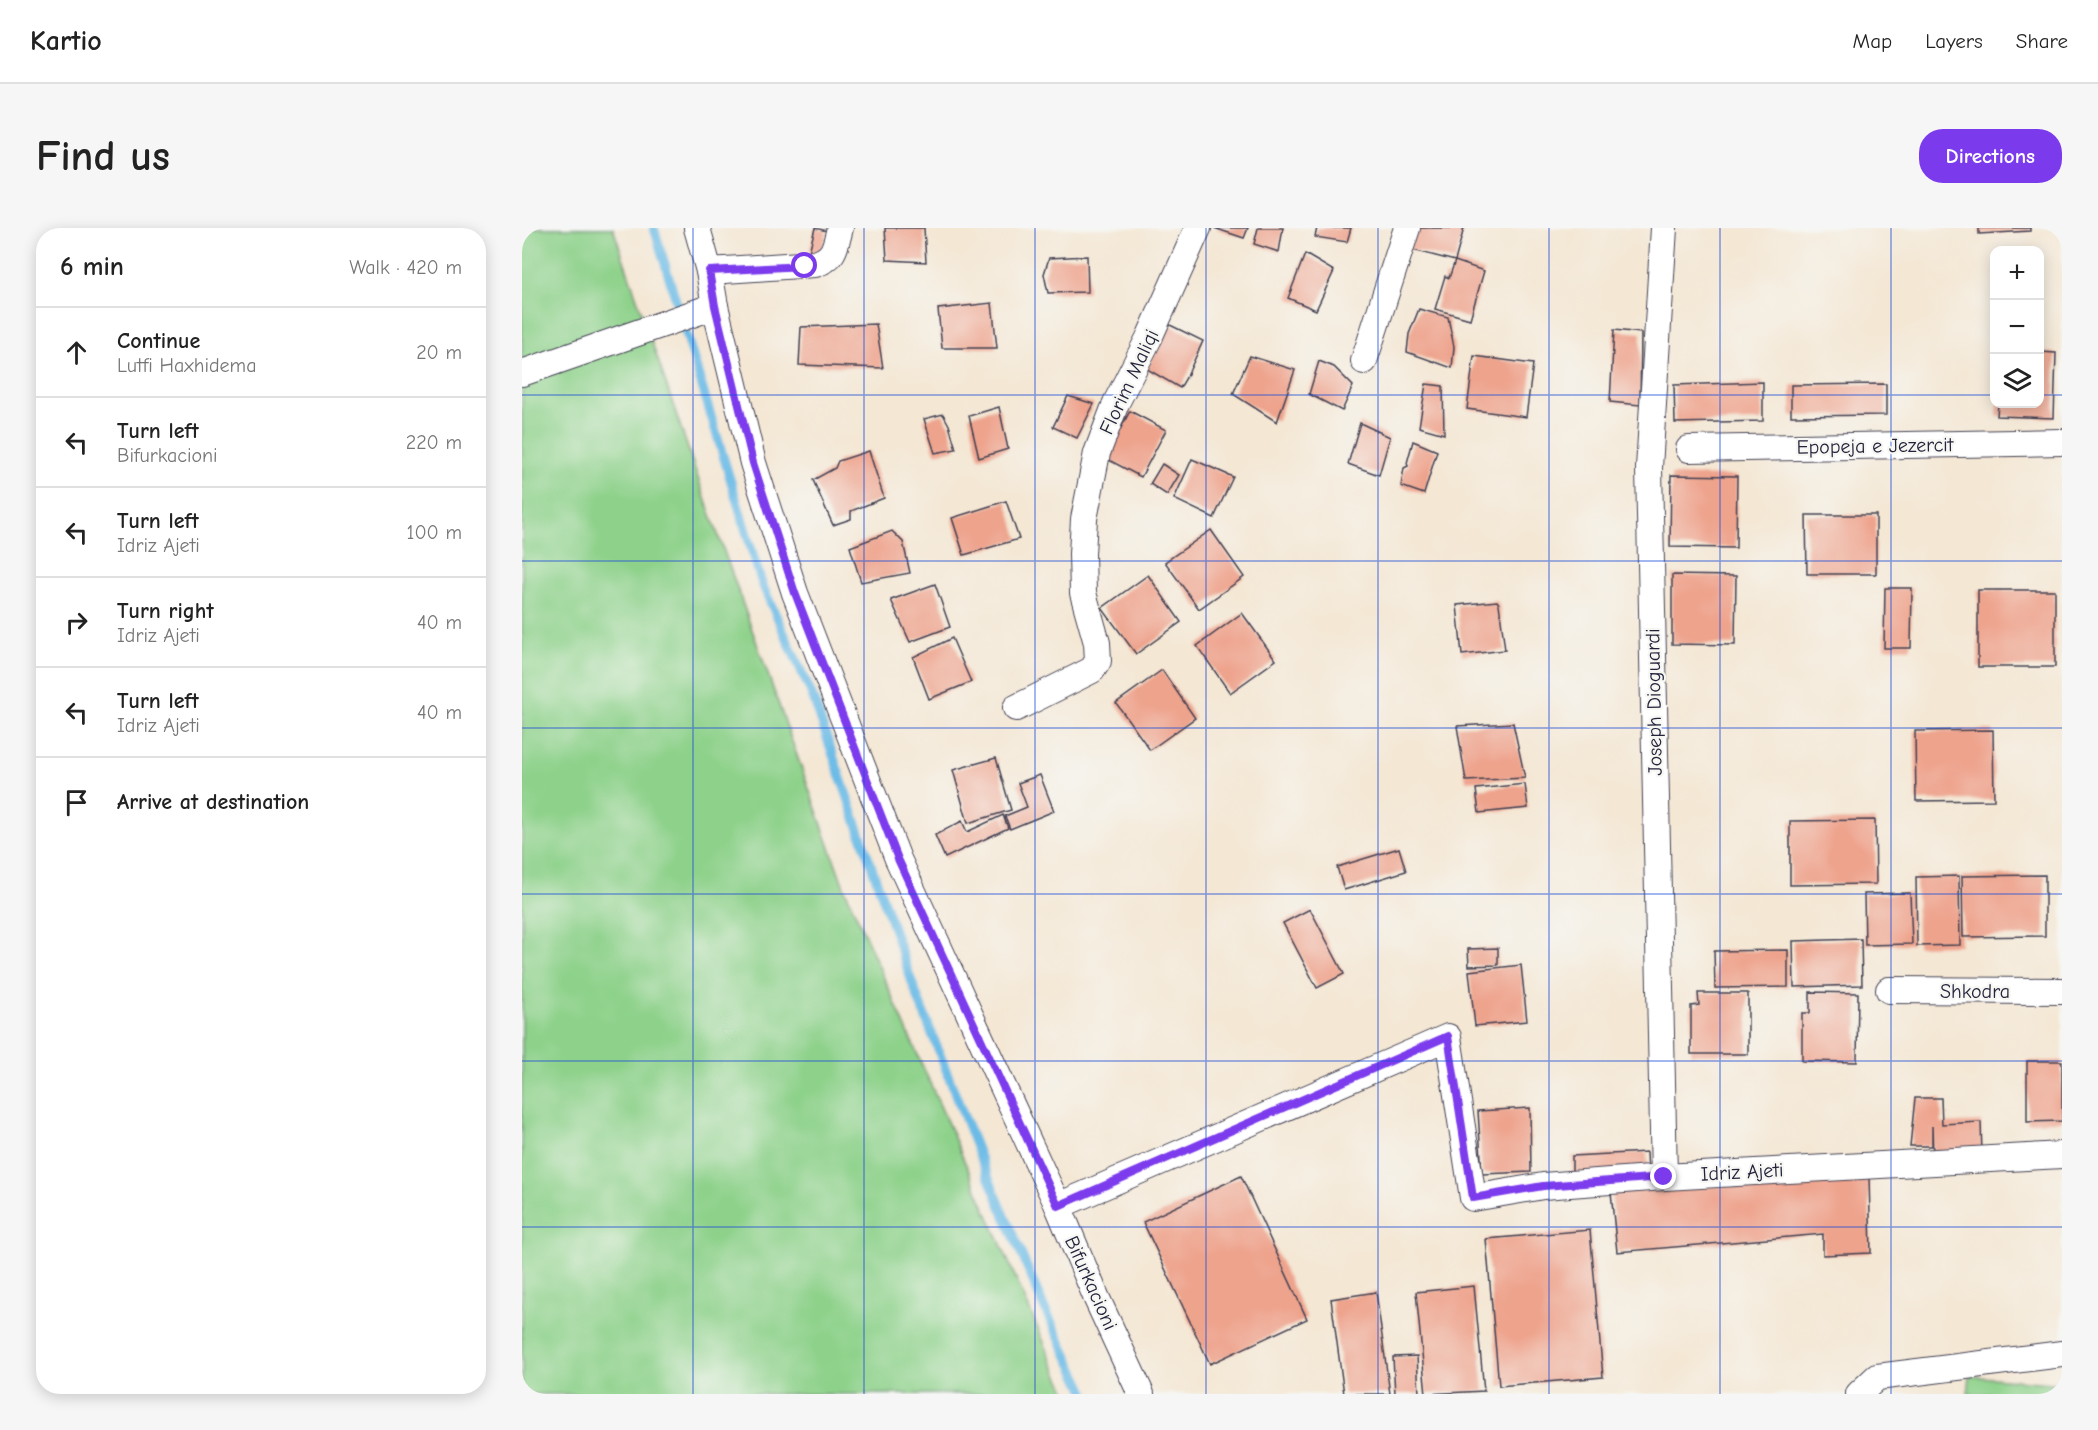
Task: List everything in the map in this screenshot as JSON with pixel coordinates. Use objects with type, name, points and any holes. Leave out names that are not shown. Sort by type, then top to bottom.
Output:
[{"type":"street","name":"Bifurkacioni","points":[[697,228],[709,271],[708,308],[753,463],[795,593],[898,859],[1142,1394]]},
{"type":"street","points":[[709,271],[815,264],[825,261],[834,250],[840,228]]},
{"type":"street","name":"Florim Maliqi","points":[[1017,708],[1092,670],[1098,661],[1097,644],[1083,593],[1084,519],[1097,453],[1116,403],[1149,338],[1198,228]]},
{"type":"street","points":[[1364,361],[1407,228]]},
{"type":"street","name":"Joseph Dioguardi","points":[[1664,228],[1650,468],[1664,1177]]},
{"type":"street","points":[[522,373],[708,308]]},
{"type":"street","name":"Epopeja e Jezercit","points":[[1689,449],[2062,442]]},
{"type":"street","name":"Shkodra","points":[[1889,990],[2062,991]]},
{"type":"street","name":"Idriz Ajeti","points":[[1058,1206],[1448,1036],[1473,1198],[1543,1186],[1664,1177],[2062,1155]]},
{"type":"street","points":[[1859,1394],[1877,1377],[2062,1354]]},
{"type":"green space","points":[[522,228],[613,228],[701,487],[844,887],[1068,1394],[522,1394]]},
{"type":"green space","points":[[1970,1376],[2062,1384],[2062,1394],[1968,1394]]},
{"type":"building","points":[[815,228],[827,231],[821,256],[809,252]]},
{"type":"building","points":[[885,228],[924,228],[926,262],[887,260]]},
{"type":"building","points":[[1214,228],[1248,228],[1244,238]]},
{"type":"building","points":[[1258,228],[1283,228],[1279,252],[1254,244]]},
{"type":"building","points":[[1317,228],[1351,228],[1347,242],[1315,237]]},
{"type":"building","points":[[1412,228],[1464,228],[1455,261],[1405,248]]},
{"type":"building","points":[[1979,228],[2030,228],[2030,231],[1979,234]]},
{"type":"building","points":[[1305,254],[1334,271],[1316,310],[1288,298]]},
{"type":"building","points":[[1087,256],[1088,292],[1048,293],[1044,274],[1049,258]]},
{"type":"building","points":[[1455,261],[1484,271],[1470,319],[1435,309],[1445,276],[1449,278]]},
{"type":"building","points":[[992,303],[997,348],[942,348],[938,309]]},
{"type":"building","points":[[1419,309],[1448,317],[1454,347],[1452,368],[1407,352],[1409,334]]},
{"type":"building","points":[[876,324],[883,368],[799,365],[801,327]]},
{"type":"building","points":[[1168,324],[1203,341],[1180,388],[1147,369]]},
{"type":"building","points":[[1614,330],[1641,333],[1640,405],[1610,402]]},
{"type":"building","points":[[2044,352],[2056,353],[2054,418],[1997,416],[1998,408],[2044,408]]},
{"type":"building","points":[[1250,356],[1295,370],[1277,422],[1233,394]]},
{"type":"building","points":[[1474,356],[1533,364],[1526,417],[1467,409]]},
{"type":"building","points":[[1319,361],[1334,367],[1353,386],[1342,411],[1309,394]]},
{"type":"building","points":[[1763,382],[1763,421],[1675,423],[1674,385]]},
{"type":"building","points":[[1426,384],[1443,386],[1444,434],[1419,427]]},
{"type":"building","points":[[1886,384],[1886,415],[1791,416],[1791,385]]},
{"type":"building","points":[[1068,396],[1094,404],[1077,438],[1053,427]]},
{"type":"building","points":[[999,407],[1008,449],[979,458],[969,416]]},
{"type":"building","points":[[1130,411],[1166,430],[1141,477],[1105,458]]},
{"type":"building","points":[[943,414],[956,449],[935,453],[924,419]]},
{"type":"building","points":[[1360,423],[1390,437],[1379,475],[1348,464]]},
{"type":"building","points":[[1413,441],[1437,451],[1424,494],[1401,486]]},
{"type":"building","points":[[869,451],[884,498],[851,511],[851,519],[833,525],[813,480],[835,468],[838,461]]},
{"type":"building","points":[[1192,459],[1233,477],[1214,518],[1174,499]]},
{"type":"building","points":[[1162,464],[1179,475],[1167,495],[1150,484]]},
{"type":"building","points":[[1671,475],[1737,476],[1736,548],[1670,547]]},
{"type":"building","points":[[1006,501],[1019,539],[964,555],[952,518]]},
{"type":"building","points":[[1806,515],[1876,515],[1876,574],[1807,574]]},
{"type":"building","points":[[1211,530],[1244,577],[1199,609],[1165,562]]},
{"type":"building","points":[[892,531],[903,542],[910,573],[861,582],[850,547]]},
{"type":"building","points":[[1148,575],[1181,622],[1136,654],[1102,608]]},
{"type":"building","points":[[1672,575],[1736,576],[1735,645],[1672,644]]},
{"type":"building","points":[[935,584],[950,627],[910,642],[891,600]]},
{"type":"building","points":[[1885,588],[1912,588],[1911,648],[1884,648]]},
{"type":"building","points":[[1978,590],[2055,590],[2055,667],[1978,667]]},
{"type":"building","points":[[1497,601],[1505,650],[1462,655],[1457,605]]},
{"type":"building","points":[[1242,613],[1276,660],[1230,693],[1197,646]]},
{"type":"building","points":[[952,638],[971,682],[929,699],[913,657]]},
{"type":"building","points":[[1162,670],[1195,718],[1150,750],[1116,703]]},
{"type":"building","points":[[1513,723],[1525,778],[1466,781],[1457,726]]},
{"type":"building","points":[[1993,730],[1994,800],[1916,801],[1915,731]]},
{"type":"building","points":[[996,758],[1011,810],[968,823],[953,770]]},
{"type":"building","points":[[1040,775],[1054,811],[1010,829],[1005,816],[1027,807],[1018,783]]},
{"type":"building","points":[[1525,784],[1528,808],[1479,813],[1476,789]]},
{"type":"building","points":[[1003,815],[1008,828],[945,858],[935,835],[962,821],[967,832]]},
{"type":"building","points":[[1875,820],[1876,884],[1790,885],[1790,821]]},
{"type":"building","points":[[1399,848],[1406,871],[1344,890],[1337,867]]},
{"type":"building","points":[[2045,875],[2045,936],[1963,937],[1962,876]]},
{"type":"building","points":[[1959,876],[1960,945],[1917,946],[1916,877]]},
{"type":"building","points":[[1910,893],[1912,944],[1865,945],[1864,894]]},
{"type":"building","points":[[1310,909],[1344,974],[1317,988],[1283,923]]},
{"type":"building","points":[[1861,939],[1862,985],[1794,987],[1793,941]]},
{"type":"building","points":[[1498,948],[1498,965],[1469,966],[1468,949]]},
{"type":"building","points":[[1788,950],[1788,987],[1715,988],[1714,951]]},
{"type":"building","points":[[1521,965],[1527,1021],[1475,1026],[1469,971]]},
{"type":"building","points":[[1810,992],[1858,993],[1857,1062],[1802,1061],[1802,1013],[1810,1013]]},
{"type":"building","points":[[1698,993],[1748,993],[1748,1054],[1691,1054],[1691,1006],[1699,1005]]},
{"type":"building","points":[[2027,1061],[2062,1061],[2062,1121],[2027,1122]]},
{"type":"building","points":[[1915,1098],[1941,1098],[1942,1124],[1981,1122],[1982,1155],[1933,1157],[1932,1126],[1932,1146],[1910,1146]]},
{"type":"building","points":[[1530,1108],[1531,1172],[1482,1174],[1478,1111]]},
{"type":"building","points":[[1647,1152],[1648,1173],[1572,1177],[1572,1156]]},
{"type":"building","points":[[1241,1176],[1307,1319],[1210,1364],[1143,1222]]},
{"type":"building","points":[[1869,1177],[1871,1253],[1823,1255],[1823,1234],[1617,1252],[1611,1192]]},
{"type":"building","points":[[1590,1230],[1603,1377],[1499,1386],[1486,1239]]},
{"type":"building","points":[[1474,1286],[1484,1391],[1426,1394],[1416,1292]]},
{"type":"building","points":[[1376,1292],[1390,1394],[1344,1394],[1331,1299]]},
{"type":"building","points":[[1417,1356],[1419,1394],[1395,1394],[1393,1357]]},
{"type":"waterway","points":[[654,228],[762,584],[812,695],[913,985],[981,1160],[1044,1307],[1086,1394]]},
{"type":"route","points":[[805,266],[709,271],[715,306],[753,463],[795,593],[898,859],[1058,1206],[1448,1036],[1473,1198],[1543,1186],[1664,1177]]}]
